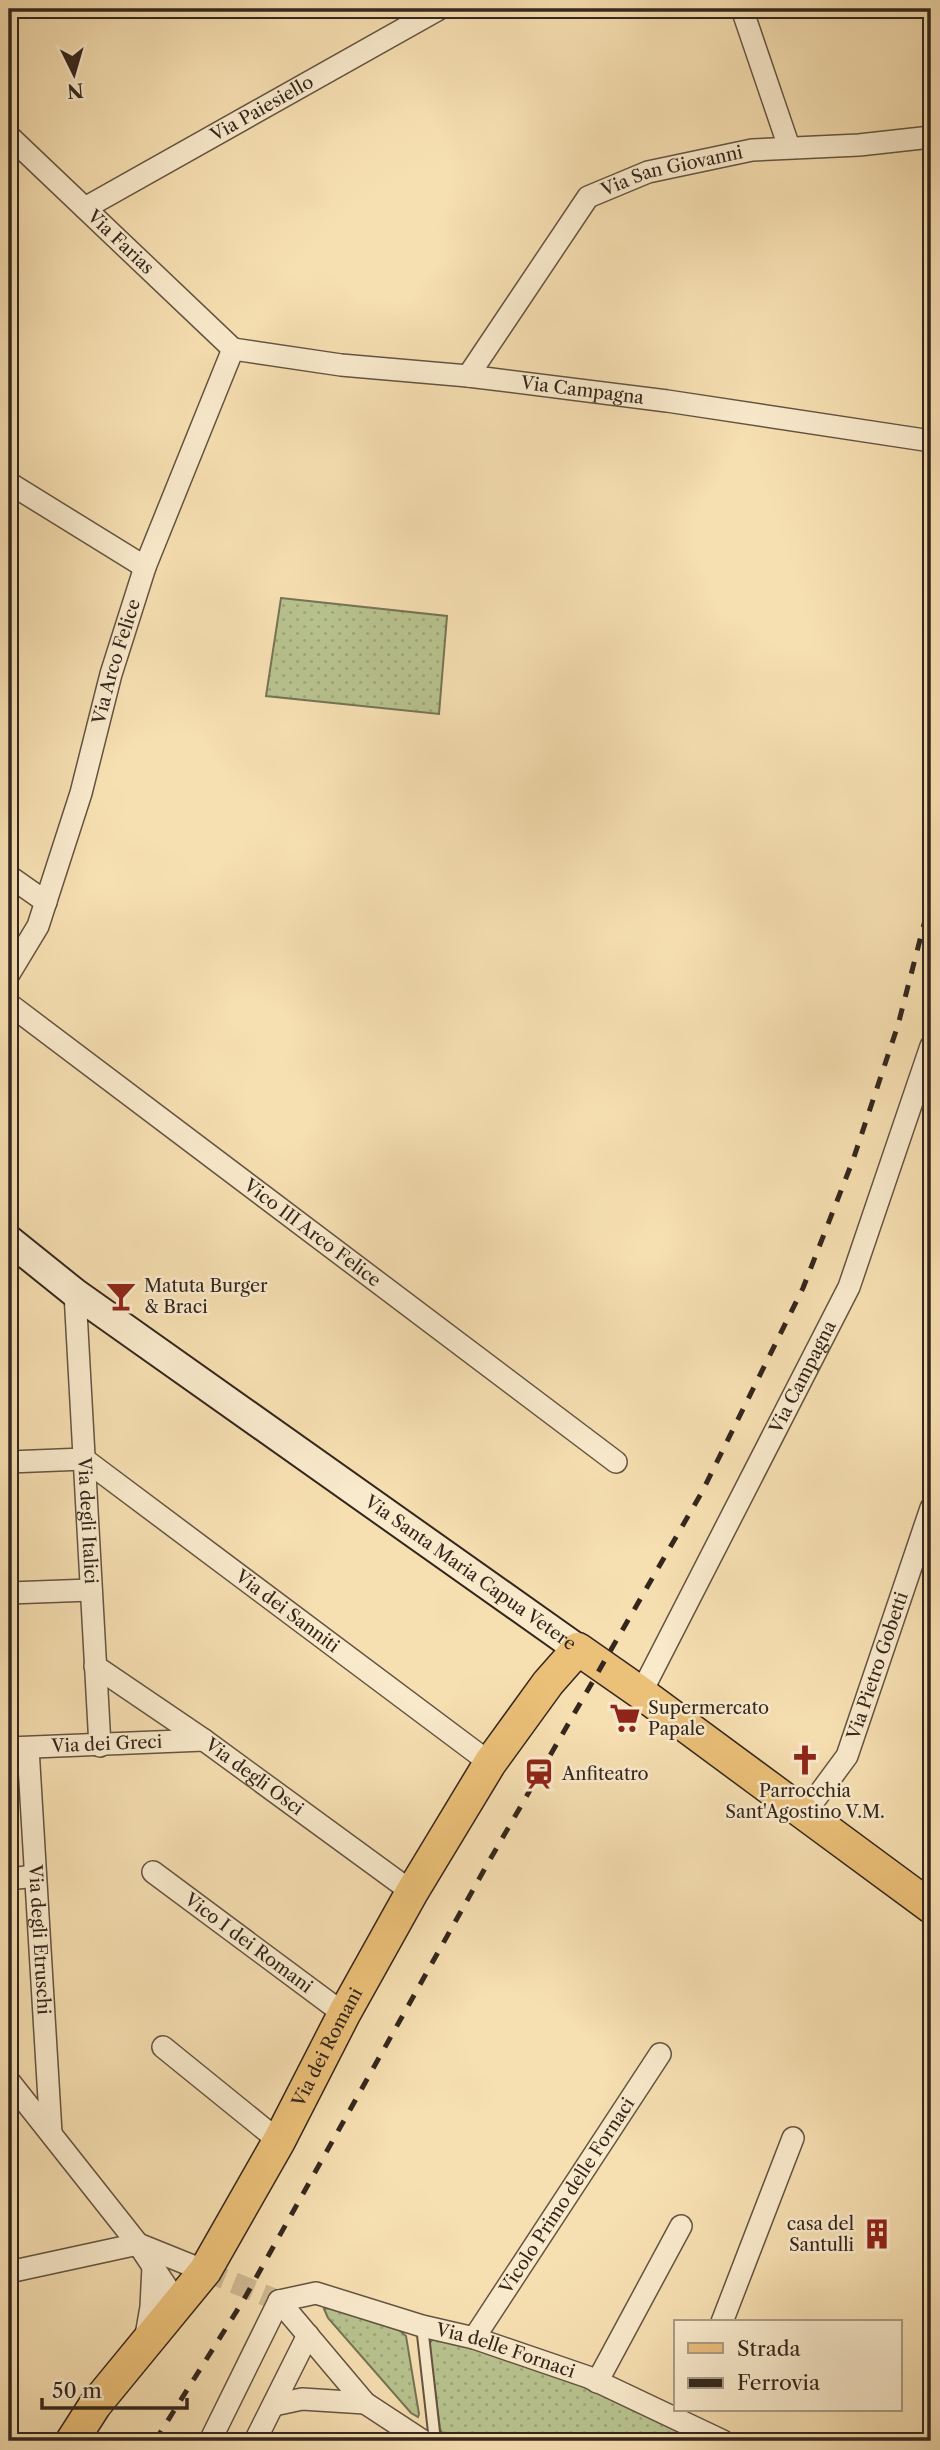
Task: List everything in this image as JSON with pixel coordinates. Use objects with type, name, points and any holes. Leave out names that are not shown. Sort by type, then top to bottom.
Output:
[{"type":"main road","name":"Via Santa Maria Capua Vetere","points":[[9,1240],[75,1293],[641,1693],[931,1908]]},
{"type":"main road","name":"Via dei Romani","points":[[72,2441],[94,2405],[205,2270],[279,2141],[344,2014],[412,1892],[490,1763],[548,1683],[578,1650]]},
{"type":"street","name":"Via Paiesiello","points":[[85,208],[439,9]]},
{"type":"street","points":[[742,9],[789,148]]},
{"type":"street","name":"Via Farias","points":[[9,136],[233,349]]},
{"type":"street","name":"Via San Giovanni","points":[[468,376],[588,197],[648,172],[752,150],[859,145],[931,137]]},
{"type":"street","name":"Via Campagna","points":[[233,349],[341,365],[468,376],[667,401],[931,441]]},
{"type":"street","name":"Via Arco Felice","points":[[9,974],[38,926],[81,793],[111,674],[145,567],[233,349]]},
{"type":"street","points":[[9,483],[145,567]]},
{"type":"street","points":[[9,876],[46,902]]},
{"type":"street","name":"Vico III Arco Felice","points":[[9,1004],[616,1462]]},
{"type":"street","name":"Via Campagna","points":[[641,1693],[849,1287],[931,1046]]},
{"type":"street","name":"Via degli Italici","points":[[75,1293],[100,1746]]},
{"type":"street","points":[[9,1462],[84,1460]]},
{"type":"street","name":"Via dei Sanniti","points":[[84,1460],[490,1763]]},
{"type":"street","name":"Via Pietro Gobetti","points":[[805,1813],[847,1756],[923,1563],[931,1508]]},
{"type":"street","points":[[9,1593],[91,1590]]},
{"type":"street","name":"Via degli Osci","points":[[96,1666],[204,1740],[412,1892]]},
{"type":"street","name":"Via dei Greci","points":[[18,1748],[204,1740]]},
{"type":"street","name":"Via degli Etruschi","points":[[18,1748],[35,1876],[51,2133]]},
{"type":"street","name":"Vico I dei Romani","points":[[153,1872],[344,2014]]},
{"type":"street","points":[[9,1879],[35,1876]]},
{"type":"street","points":[[163,2047],[279,2141]]},
{"type":"street","name":"Vicolo Primo delle Fornaci","points":[[474,2338],[660,2054]]},
{"type":"street","points":[[9,2081],[138,2244],[178,2304]]},
{"type":"street","points":[[723,2320],[793,2138]]},
{"type":"street","points":[[597,2382],[681,2226]]},
{"type":"street","points":[[9,2272],[138,2244],[205,2270]]},
{"type":"street","points":[[145,2344],[151,2307],[153,2266]]},
{"type":"street","name":"Via delle Fornaci","points":[[279,2301],[316,2293],[422,2326],[474,2338],[674,2411]]},
{"type":"street","points":[[210,2441],[279,2301],[365,2403],[423,2441]]},
{"type":"street","points":[[255,2441],[308,2335]]},
{"type":"street","points":[[274,2404],[302,2399],[365,2403]]},
{"type":"street","name":"Via delle Fornaci","points":[[686,2416],[723,2441]]},
{"type":"lane","points":[[422,2326],[435,2441]]},
{"type":"green space","points":[[281,598],[447,616],[439,714],[266,696]]},
{"type":"green space","points":[[329,2308],[399,2330],[406,2336],[418,2417],[411,2413],[328,2318],[324,2309]]},
{"type":"green space","points":[[433,2339],[455,2340],[593,2388],[707,2441],[446,2441],[440,2429],[429,2344]]},
{"type":"tunnel","points":[[205,2271],[279,2301]]},
{"type":"railway","points":[[155,2441],[243,2301],[488,1863],[702,1492],[803,1288],[853,1160],[898,1025],[931,897]]},
{"type":"place","name":"Matuta Burger & Braci","points":[[121,1296]]},
{"type":"place","name":"Supermercato Papale","points":[[625,1718]]},
{"type":"place","name":"Parrocchia Sant'Agostino V.M.","points":[[805,1760]]},
{"type":"place","name":"Anfiteatro","points":[[539,1774]]},
{"type":"place","name":"casa del Santulli","points":[[877,2234]]}]
